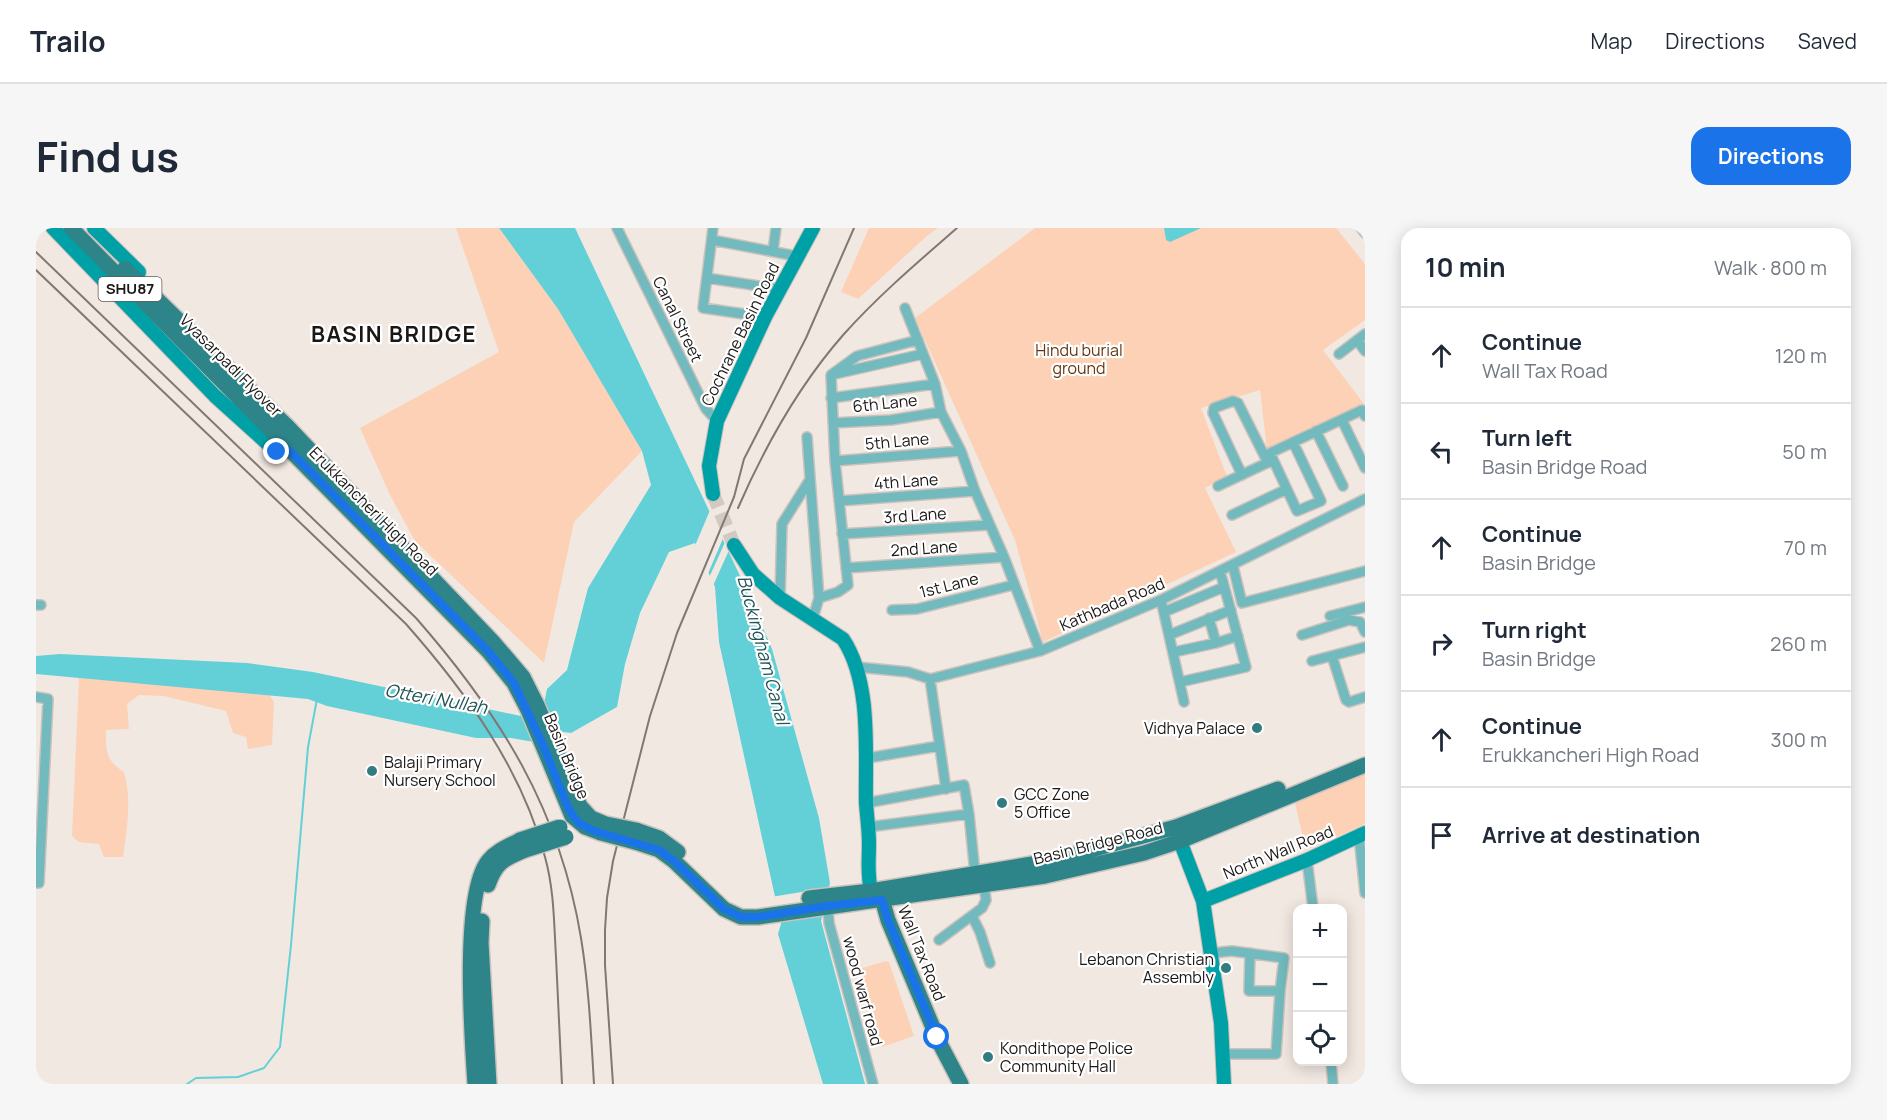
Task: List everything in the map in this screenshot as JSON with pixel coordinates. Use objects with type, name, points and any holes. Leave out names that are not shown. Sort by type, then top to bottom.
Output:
[{"type":"main road","name":"Erukkancheri High Road","points":[[53,228],[215,396],[277,452],[290,451],[489,652],[533,708]]},
{"type":"main road","name":"Vyasarpadi Flyover","points":[[71,228],[194,346],[286,426]]},
{"type":"main road","name":"Vyasarpadi Flyover","points":[[85,228],[290,451]]},
{"type":"main road","name":"Erukkancheri High Road","points":[[93,228],[285,415],[286,426],[494,643],[523,677],[533,708]]},
{"type":"main road","name":"Cochrane Basin Road","points":[[713,495],[709,466],[717,421],[765,317],[813,228]]},
{"type":"main road","points":[[734,545],[753,574],[780,598],[843,639],[850,650],[862,699],[868,758],[867,872],[876,895],[1043,869]]},
{"type":"main road","name":"Basin Bridge","points":[[533,708],[580,806],[599,829]]},
{"type":"main road","name":"Basin Bridge","points":[[548,742],[573,816],[579,823],[635,836],[659,838],[674,848],[729,901],[757,912],[876,895]]},
{"type":"main road","name":"Basin Bridge Road","points":[[1043,869],[1176,827],[1365,757]]},
{"type":"main road","name":"Basin Bridge Road","points":[[1043,869],[1144,853],[1180,841],[1365,765]]},
{"type":"main road","points":[[562,832],[573,816]]},
{"type":"main road","points":[[489,1084],[479,1031],[471,943],[473,909],[487,861],[498,851],[562,832],[599,829]]},
{"type":"main road","name":"North Wall Road","points":[[1203,901],[1307,860],[1362,835]]},
{"type":"main road","points":[[1180,841],[1203,901],[1221,1023],[1224,1084]]},
{"type":"main road","name":"Wall Tax Road","points":[[876,895],[879,922],[949,1084]]},
{"type":"main road","name":"Wall Tax Road","points":[[876,895],[961,1084]]},
{"type":"main road","points":[[475,1084],[479,1031]]},
{"type":"street","name":"Canal Street","points":[[617,228],[706,409],[717,421]]},
{"type":"street","points":[[713,228],[704,308],[765,317]]},
{"type":"street","points":[[773,251],[776,228]]},
{"type":"street","points":[[1361,228],[1365,233]]},
{"type":"street","points":[[711,240],[796,256]]},
{"type":"street","points":[[707,278],[779,289]]},
{"type":"street","points":[[905,308],[934,384],[940,412],[961,451],[1040,651]]},
{"type":"street","points":[[1339,354],[1361,337],[1365,351]]},
{"type":"street","points":[[831,375],[857,356],[918,340]]},
{"type":"street","points":[[831,375],[923,354]]},
{"type":"street","points":[[819,598],[838,592],[848,585],[835,461],[831,375]]},
{"type":"street","points":[[831,398],[934,384]]},
{"type":"street","points":[[1242,475],[1213,413],[1214,408],[1233,401],[1238,404],[1298,511],[1321,501],[1293,442]]},
{"type":"street","name":"6th Lane","points":[[833,423],[891,420],[940,412]]},
{"type":"street","points":[[1218,486],[1270,459],[1293,442],[1342,420],[1364,413]]},
{"type":"street","points":[[1342,420],[1365,468]]},
{"type":"street","points":[[1316,432],[1343,486]]},
{"type":"street","points":[[807,436],[819,598],[813,618]]},
{"type":"street","name":"5th Lane","points":[[835,461],[961,451]]},
{"type":"street","points":[[780,598],[782,524],[809,481]]},
{"type":"street","points":[[1232,515],[1287,489]]},
{"type":"street","name":"4th Lane","points":[[839,501],[975,490]]},
{"type":"street","name":"Kathbada Road","points":[[856,667],[908,672],[930,679],[1040,651],[1161,600],[1365,500]]},
{"type":"street","name":"3rd Lane","points":[[842,534],[989,525]]},
{"type":"street","name":"2nd Lane","points":[[846,568],[1004,558]]},
{"type":"street","points":[[1233,566],[1242,603],[1365,571]]},
{"type":"street","points":[[1180,682],[1246,667],[1220,571]]},
{"type":"street","name":"1st Lane","points":[[892,610],[917,609],[1013,585]]},
{"type":"street","points":[[1164,612],[1224,587]]},
{"type":"street","points":[[1161,600],[1184,702]]},
{"type":"street","points":[[1329,616],[1365,607]]},
{"type":"street","points":[[1169,635],[1231,610]]},
{"type":"street","points":[[1209,618],[1216,644]]},
{"type":"street","points":[[1302,635],[1349,620],[1360,622],[1365,632]]},
{"type":"street","points":[[1174,652],[1216,644],[1238,636]]},
{"type":"street","points":[[1312,661],[1365,647]]},
{"type":"street","points":[[1332,656],[1346,700],[1349,702],[1365,697]]},
{"type":"street","points":[[930,679],[945,789]]},
{"type":"street","points":[[36,698],[48,699],[41,753],[37,883]]},
{"type":"street","points":[[868,758],[939,746]]},
{"type":"street","points":[[866,803],[964,785],[980,879],[986,900],[982,908],[939,940]]},
{"type":"street","points":[[868,827],[969,814]]},
{"type":"street","points":[[1362,835],[1365,893]]},
{"type":"street","points":[[1307,860],[1312,904]]},
{"type":"street","name":"wood warf road","points":[[828,902],[829,923],[873,1084]]},
{"type":"street","points":[[972,916],[990,963]]},
{"type":"street","points":[[1212,953],[1232,951],[1284,958],[1276,1054],[1222,1054]]},
{"type":"street","points":[[1250,953],[1249,991],[1280,991]]},
{"type":"street","points":[[1331,1066],[1333,1084]]},
{"type":"green space","points":[[456,228],[499,228],[558,309],[642,451],[574,522],[544,663],[415,541],[390,495],[360,428],[499,352]]},
{"type":"green space","points":[[869,228],[938,228],[858,299],[841,292]]},
{"type":"green space","name":"Hindu burial ground","points":[[1035,228],[1336,228],[1365,264],[1365,320],[1323,350],[1364,404],[1267,450],[1260,390],[1201,408],[1227,477],[1205,488],[1236,552],[1043,642],[1015,540],[915,318]]},
{"type":"green space","points":[[79,678],[269,694],[274,702],[272,745],[248,749],[246,737],[233,733],[226,711],[164,696],[139,695],[127,704],[129,729],[106,730],[106,744],[110,759],[124,772],[128,804],[123,857],[104,857],[99,844],[79,842],[72,836]]},
{"type":"green space","points":[[1365,771],[1365,824],[1306,850],[1294,799]]},
{"type":"green space","points":[[889,962],[914,1036],[882,1047],[859,969]]},
{"type":"water","points":[[499,228],[575,228],[742,580],[772,649],[819,818],[830,883],[821,921],[865,1084],[823,1084],[778,934],[781,924],[719,642],[715,587],[695,543],[669,552],[640,613],[625,664],[617,707],[571,733],[555,731],[534,742],[511,738],[476,738],[327,706],[308,699],[36,674],[36,656],[60,654],[247,663],[313,672],[521,716],[544,704],[547,689],[567,670],[588,588],[651,485],[642,451],[558,309]]},
{"type":"water","points":[[1164,228],[1201,228],[1170,242],[1166,240]]},
{"type":"pier","points":[[711,508],[724,536],[707,576],[703,561],[699,560],[694,548]]},
{"type":"pier","points":[[726,540],[730,548],[712,588],[708,580]]},
{"type":"pier","points":[[832,887],[824,914],[777,922],[771,897]]},
{"type":"waterway","points":[[187,1084],[196,1078],[238,1077],[264,1068],[280,1047],[308,747],[317,699]]},
{"type":"tunnel","points":[[713,494],[734,545]]},
{"type":"railway","points":[[613,1084],[605,965],[607,898],[613,861],[650,716],[677,633],[734,497],[744,459],[806,338],[854,228]]},
{"type":"railway","points":[[738,508],[784,417],[812,374],[844,334],[871,306],[957,228]]},
{"type":"railway","points":[[36,252],[416,618],[447,654],[500,728],[542,806],[571,891],[586,975],[594,1084]]},
{"type":"railway","points":[[36,270],[406,624],[450,677],[489,733],[522,793],[535,825],[548,869],[554,919],[562,1084]]},
{"type":"place","name":"Vidhya Palace","points":[[1257,728]]},
{"type":"place","name":"Balaji Primary Nursery School","points":[[372,771]]},
{"type":"place","name":"GCC Zone 5 Office","points":[[1002,803]]},
{"type":"place","name":"Lebanon Christian Assembly","points":[[1226,968]]},
{"type":"place","name":"Kondithope Police Community Hall","points":[[988,1057]]},
{"type":"district","name":"BASIN BRIDGE","points":[[394,334]]},
{"type":"route","points":[[277,452],[290,451],[489,652],[514,683],[528,710],[567,805],[579,823],[594,831],[659,850],[674,861],[724,909],[741,917],[758,917],[882,900],[888,920],[937,1037]]},
{"type":"water label","name":"Buckingham Canal","points":[[763,650]]},
{"type":"water label","name":"Otteri Nullah","points":[[436,699]]}]
